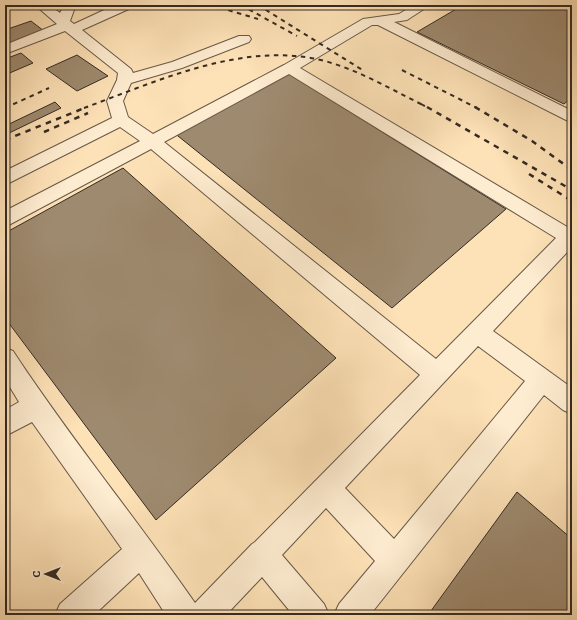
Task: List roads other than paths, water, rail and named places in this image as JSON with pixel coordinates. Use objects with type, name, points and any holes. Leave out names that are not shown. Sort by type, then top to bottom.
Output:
[{"type":"lane","points":[[41,5],[126,72],[125,80],[115,101],[121,120],[152,141],[437,374]]},
{"type":"lane","points":[[68,25],[68,8],[74,5]]},
{"type":"lane","points":[[5,50],[68,25],[126,5]]},
{"type":"lane","points":[[5,220],[289,68],[368,22],[402,17],[424,5]]},
{"type":"lane","points":[[378,20],[571,116]]},
{"type":"lane","points":[[125,80],[177,65],[244,38]]},
{"type":"lane","points":[[205,615],[262,554],[571,236],[289,68]]},
{"type":"lane","points":[[5,179],[121,120]]},
{"type":"lane","points":[[478,333],[572,402]]},
{"type":"lane","points":[[6,364],[35,406],[142,551],[184,615]]},
{"type":"lane","points":[[350,615],[542,380]]},
{"type":"lane","points":[[5,424],[35,406]]},
{"type":"lane","points":[[326,488],[394,560]]},
{"type":"lane","points":[[71,615],[142,551]]},
{"type":"lane","points":[[262,554],[313,615]]},
{"type":"railway","points":[[211,5],[258,19]]},
{"type":"railway","points":[[241,5],[297,36]]},
{"type":"railway","points":[[258,5],[364,71]]},
{"type":"railway","points":[[84,108],[142,86],[202,66],[264,56],[295,56],[325,61],[338,65],[364,75],[425,106]]},
{"type":"railway","points":[[402,70],[477,108]]},
{"type":"railway","points":[[7,107],[5,108],[49,88]]},
{"type":"railway","points":[[421,104],[428,108]]},
{"type":"railway","points":[[5,140],[87,107]]},
{"type":"railway","points":[[427,107],[572,190]]},
{"type":"railway","points":[[475,107],[532,141],[572,170]]},
{"type":"railway","points":[[44,132],[88,113]]},
{"type":"railway","points":[[529,174],[572,201]]}]
